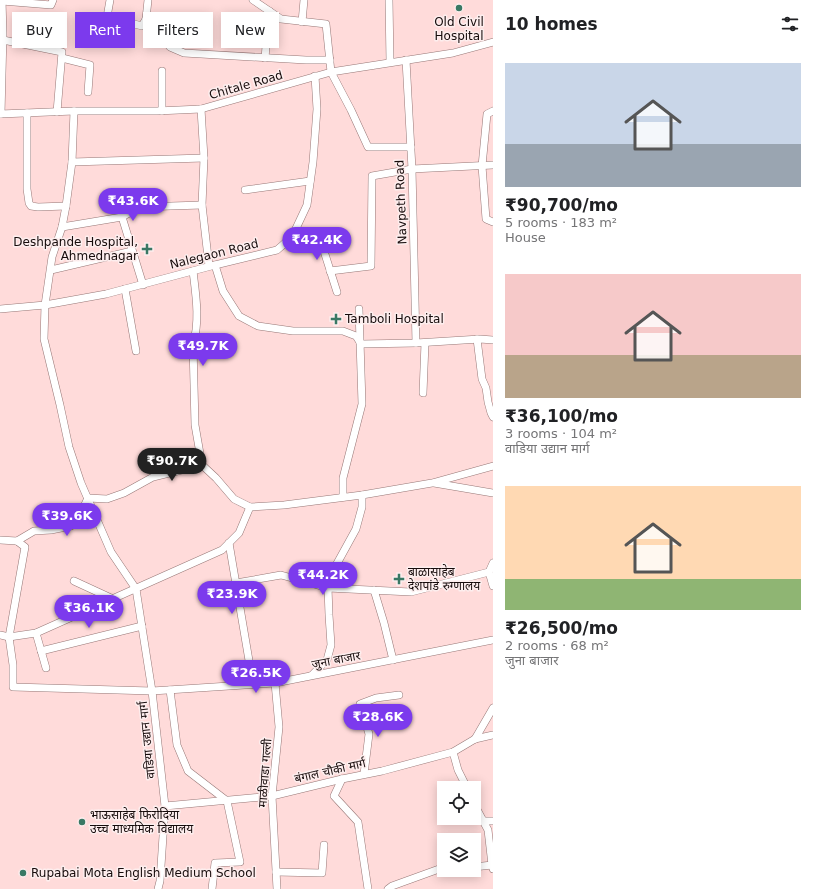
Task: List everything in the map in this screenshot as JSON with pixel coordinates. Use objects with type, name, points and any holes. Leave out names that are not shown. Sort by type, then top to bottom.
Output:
[{"type":"street","points":[[1,114],[2,0],[51,4],[53,0]]},
{"type":"street","points":[[110,0],[107,17],[142,26],[143,24]]},
{"type":"street","points":[[147,12],[148,0]]},
{"type":"street","points":[[253,0],[281,19],[326,24],[331,72],[368,146],[411,148]]},
{"type":"street","points":[[302,22],[304,0]]},
{"type":"street","points":[[389,0],[390,62]]},
{"type":"street","points":[[265,58],[269,10]]},
{"type":"street","points":[[2,40],[62,52],[57,112]]},
{"type":"street","name":"Chitale Road","points":[[1,114],[201,109],[331,72],[452,53],[493,42]]},
{"type":"street","points":[[170,48],[184,53],[330,60]]},
{"type":"street","points":[[62,58],[90,65],[88,92]]},
{"type":"street","name":"Navpeth Road","points":[[406,60],[412,169],[416,343]]},
{"type":"street","points":[[162,72],[162,111]]},
{"type":"street","name":"Nalegaon Road","points":[[0,309],[45,306],[106,294],[277,250],[292,237],[307,205],[313,162],[317,109],[315,76]]},
{"type":"street","points":[[201,109],[204,158],[202,205],[212,266],[223,291],[239,316],[258,326],[293,331],[343,331],[356,336],[361,344]]},
{"type":"street","points":[[74,111],[72,162],[62,227],[52,257],[45,306],[44,339],[69,447],[81,483],[111,552],[136,589]]},
{"type":"street","points":[[493,111],[487,114],[482,166],[486,219],[493,222]]},
{"type":"street","points":[[27,113],[27,189],[29,203],[31,206],[38,207],[66,206]]},
{"type":"street","points":[[72,162],[204,158]]},
{"type":"street","points":[[330,271],[371,266],[372,176],[412,169],[493,165]]},
{"type":"street","points":[[245,190],[310,181]]},
{"type":"street","points":[[62,227],[122,217],[140,207],[202,205]]},
{"type":"street","points":[[122,217],[143,284]]},
{"type":"street","points":[[286,243],[323,248],[337,292]]},
{"type":"street","points":[[50,270],[132,251]]},
{"type":"street","points":[[193,271],[197,313],[196,334],[193,345],[195,425],[202,465],[216,478],[234,499],[250,507],[284,505],[362,495],[432,483],[493,466]]},
{"type":"street","points":[[125,289],[136,351]]},
{"type":"street","points":[[343,497],[343,478],[362,404],[359,309]]},
{"type":"street","points":[[361,344],[425,343],[477,339],[493,340]]},
{"type":"street","points":[[477,339],[482,379],[490,387],[488,402],[493,417]]},
{"type":"street","points":[[424,393],[425,343]]},
{"type":"street","points":[[88,498],[107,499],[124,493],[153,477],[202,465]]},
{"type":"street","points":[[432,483],[493,493]]},
{"type":"street","points":[[312,676],[326,660],[331,645],[328,615],[328,588],[334,569],[356,529],[362,507],[362,495]]},
{"type":"street","points":[[16,541],[34,531],[51,530],[71,526],[81,512],[88,498]]},
{"type":"street","points":[[0,635],[9,637],[36,633],[222,550],[239,533],[250,507]]},
{"type":"street","points":[[0,540],[16,541],[25,547],[9,637]]},
{"type":"street","points":[[229,543],[252,684]]},
{"type":"street","points":[[493,563],[489,572],[493,586]]},
{"type":"street","points":[[236,583],[281,575],[328,588],[411,592],[489,572]]},
{"type":"street","points":[[74,581],[113,599]]},
{"type":"street","name":"वाडिया उद्यान मार्ग","points":[[136,589],[152,691],[165,806],[160,881],[158,889]]},
{"type":"street","points":[[374,590],[394,660]]},
{"type":"street","points":[[41,651],[142,626]]},
{"type":"street","points":[[36,633],[46,668]]},
{"type":"street","name":"जुना बाजार","points":[[9,637],[13,665],[13,686],[152,691],[275,683],[493,640]]},
{"type":"street","name":"माळीवाडा गल्ली","points":[[275,683],[279,727],[272,796],[277,889]]},
{"type":"street","points":[[170,690],[176,745],[188,771],[227,800],[240,862],[215,863],[212,889]]},
{"type":"street","points":[[364,774],[369,734],[360,704],[376,698],[399,695]]},
{"type":"street","points":[[475,739],[493,708]]},
{"type":"street","name":"बंगाल चौकी मार्ग","points":[[165,806],[272,796],[382,771],[453,752],[475,739],[493,735]]},
{"type":"street","points":[[453,752],[463,781]]},
{"type":"street","points":[[342,779],[334,796],[358,822],[368,889]]},
{"type":"street","points":[[481,817],[488,830],[492,867],[481,867]]},
{"type":"street","points":[[483,821],[493,821]]},
{"type":"street","points":[[276,872],[322,873],[324,844]]},
{"type":"street","points":[[388,889],[392,886],[437,870]]},
{"type":"place","name":"Old Civil Hospital","points":[[459,8]]},
{"type":"place","name":"Deshpande Hospital, Ahmednagar","points":[[147,249]]},
{"type":"place","name":"Tamboli Hospital","points":[[336,319]]},
{"type":"place","name":"बाळासाहेब देशपांडे रुग्णालय","points":[[399,579]]},
{"type":"place","name":"भाऊसाहेब फिरोदिया उच्च माध्यमिक विद्यालय","points":[[82,822]]},
{"type":"place","name":"Rupabai Mota English Medium School","points":[[23,873]]}]
